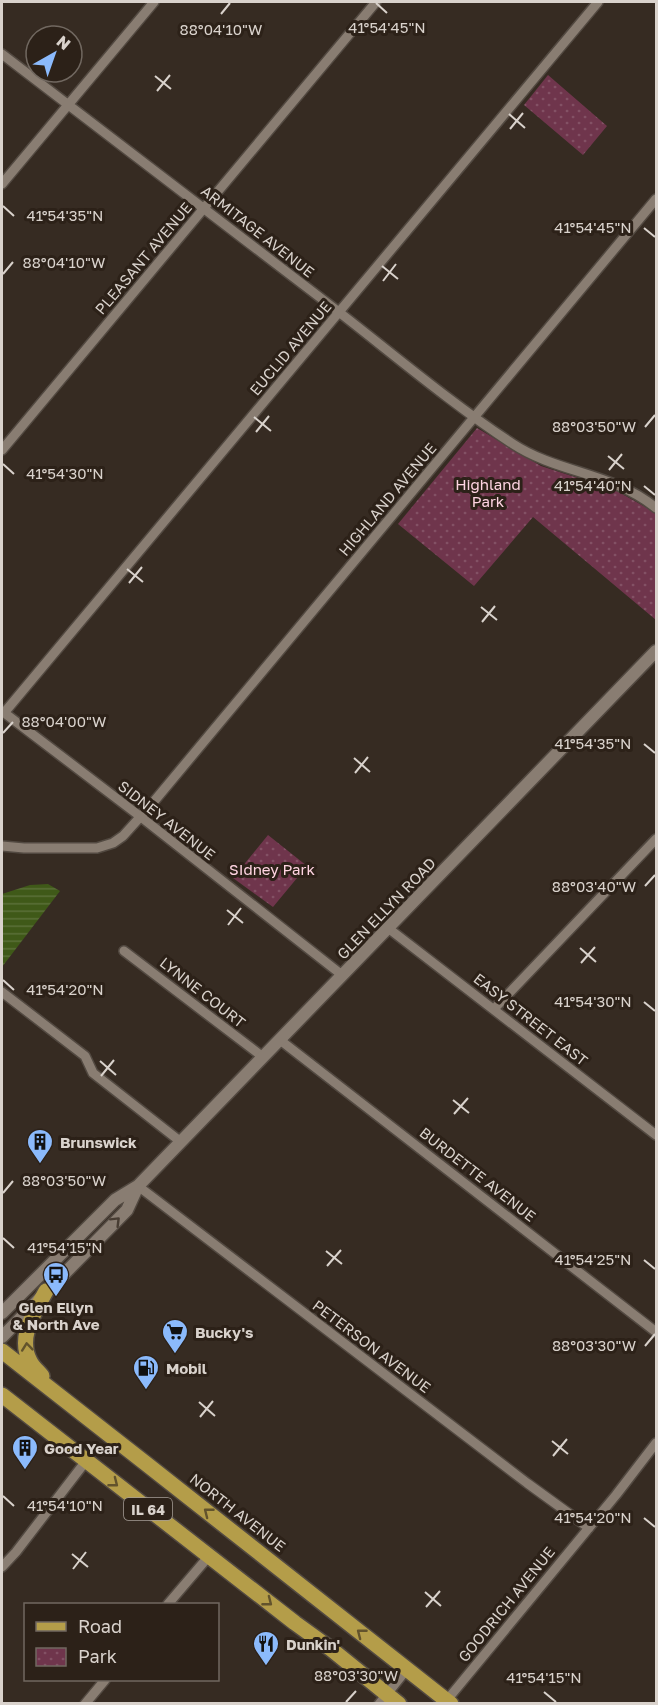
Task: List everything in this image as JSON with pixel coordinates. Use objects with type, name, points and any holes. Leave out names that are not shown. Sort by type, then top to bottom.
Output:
[{"type":"main road","points":[[46,1291],[28,1325],[24,1346],[30,1362],[51,1385],[91,1421]]},
{"type":"main road","name":"NORTH AVENUE","points":[[2,1352],[449,1702]]},
{"type":"main road","name":"IL 64","points":[[2,1395],[209,1556],[388,1700]]},
{"type":"street","points":[[2,184],[154,2]]},
{"type":"street","name":"PLEASANT AVENUE","points":[[2,450],[376,2]]},
{"type":"street","name":"EUCLID AVENUE","points":[[3,712],[340,313],[598,2]]},
{"type":"street","name":"ARMITAGE AVENUE","points":[[2,54],[340,313],[449,400],[512,444],[538,459],[619,485],[657,508]]},
{"type":"street","name":"HIGHLAND AVENUE","points":[[2,846],[97,848],[113,843],[123,836],[657,199]]},
{"type":"street","name":"GLEN ELLYN ROAD","points":[[2,1313],[115,1200],[138,1186],[657,651]]},
{"type":"street","name":"SIDNEY AVENUE","points":[[3,712],[342,975]]},
{"type":"street","points":[[494,1009],[657,838]]},
{"type":"street","name":"EASY STREET EAST","points":[[388,928],[657,1135]]},
{"type":"street","name":"LYNNE COURT","points":[[124,951],[263,1057]]},
{"type":"street","points":[[2,992],[85,1056],[93,1073],[181,1142]]},
{"type":"street","name":"BURDETTE AVENUE","points":[[280,1040],[657,1332]]},
{"type":"street","name":"GLEN ELLYN ROAD","points":[[2,1337],[127,1210],[138,1186]]},
{"type":"street","name":"PETERSON AVENUE","points":[[138,1186],[589,1528]]},
{"type":"street","name":"GOODRICH AVENUE","points":[[449,1702],[657,1443]]},
{"type":"street","points":[[2,1567],[86,1461]]},
{"type":"street","points":[[170,1603],[209,1556]]},
{"type":"street","points":[[388,1700],[407,1669]]},
{"type":"street","points":[[85,1704],[104,1681]]},
{"type":"green space","points":[[548,75],[607,126],[583,155],[524,105]]},
{"type":"green space","name":"Highland Park","points":[[477,428],[541,466],[615,490],[656,513],[656,620],[533,517],[474,586],[398,524]]},
{"type":"green space","name":"SIdney Park","points":[[268,835],[307,866],[273,907],[233,878]]},
{"type":"shaded area","points":[[48,884],[60,891],[2,967],[2,894],[30,885]]},
{"type":"place","name":"Brunswick","points":[[40,1165]]},
{"type":"place","name":"Glen Ellyn & North Ave","points":[[56,1298]]},
{"type":"place","name":"Bucky's","points":[[175,1355]]},
{"type":"place","name":"Mobil","points":[[146,1391]]},
{"type":"place","name":"Good Year","points":[[25,1471]]},
{"type":"place","name":"Dunkin'","points":[[266,1667]]}]
